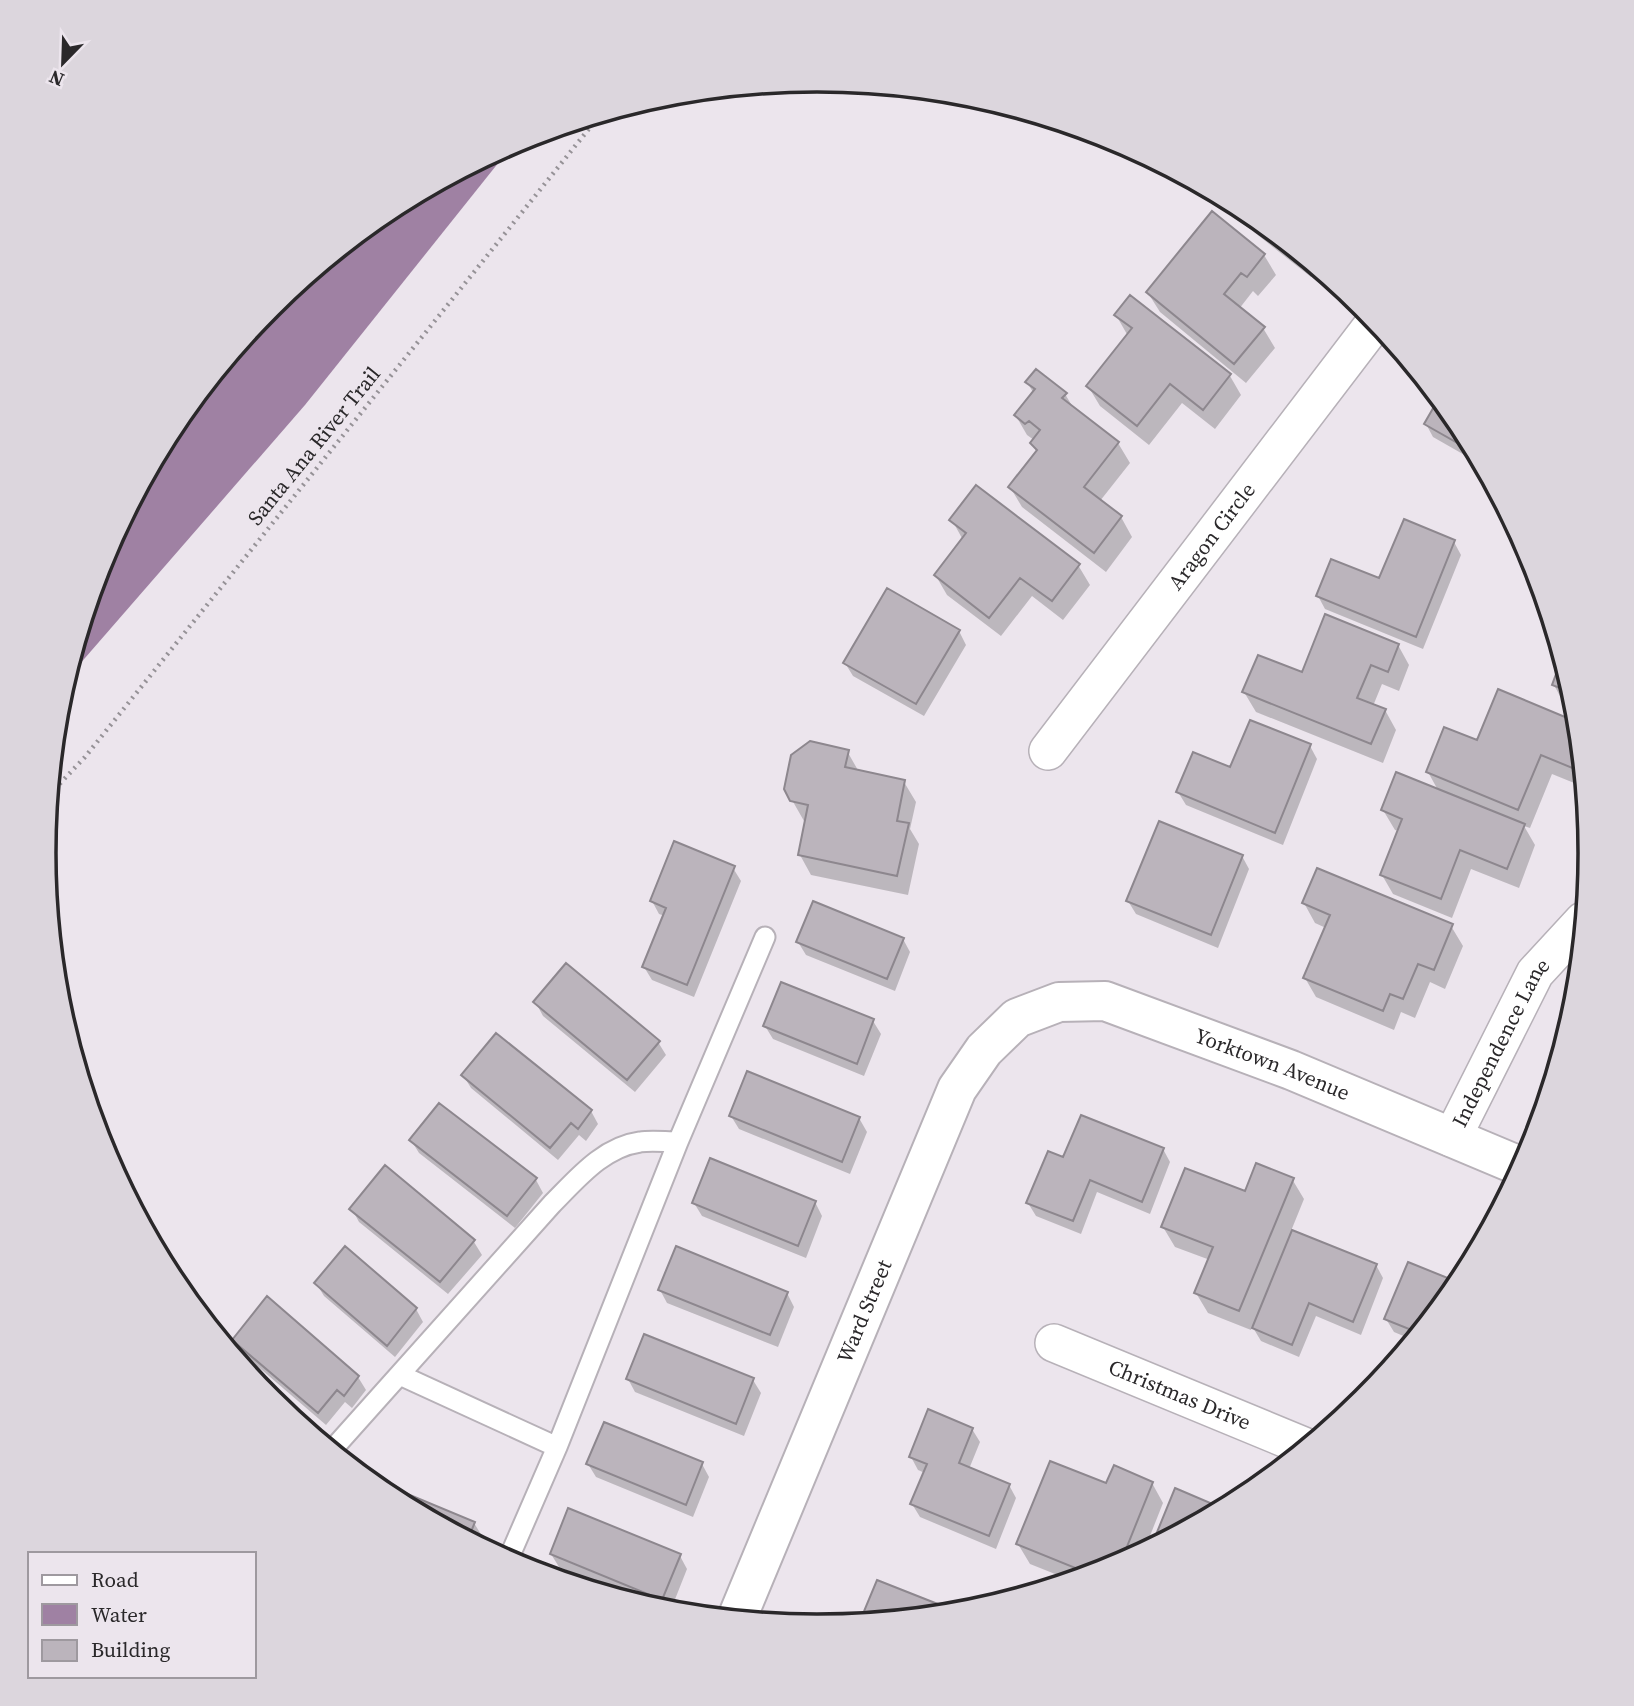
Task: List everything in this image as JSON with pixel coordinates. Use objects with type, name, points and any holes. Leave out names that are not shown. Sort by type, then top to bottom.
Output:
[{"type":"street","name":"Aragon Circle","points":[[1048,751],[1369,330]]},
{"type":"street","name":"Independence Lane","points":[[1452,1138],[1535,973],[1573,933]]},
{"type":"street","name":"Yorktown Avenue","points":[[1017,1018],[1059,1002],[1105,1001],[1291,1070],[1512,1163]]},
{"type":"street","name":"Ward Street","points":[[741,1609],[957,1089],[984,1050],[1017,1018]]},
{"type":"street","name":"Christmas Drive","points":[[1054,1343],[1297,1443]]},
{"type":"lane","points":[[512,1550],[557,1447],[678,1142],[765,937]]},
{"type":"lane","points":[[338,1444],[552,1204],[590,1167],[618,1147],[641,1142],[678,1142]]},
{"type":"lane","points":[[400,1374],[557,1447]]},
{"type":"path","name":"Santa Ana River Trail","points":[[60,783],[85,757],[591,127]]},
{"type":"water","points":[[499,162],[305,405],[80,663],[96,608],[134,516],[184,430],[245,351],[315,281],[354,249],[437,194]]},
{"type":"building","points":[[1212,211],[1265,254],[1247,277],[1241,273],[1224,294],[1265,327],[1234,364],[1146,292]]},
{"type":"building","points":[[1130,295],[1231,374],[1203,410],[1170,384],[1137,426],[1086,386],[1132,328],[1114,315]]},
{"type":"building","points":[[1036,369],[1067,393],[1062,398],[1119,442],[1084,487],[1122,516],[1094,553],[1008,487],[1037,450],[1030,443],[1040,430],[1029,421],[1025,424],[1014,415],[1035,389],[1025,382]]},
{"type":"building","points":[[1434,407],[1458,443],[1424,424]]},
{"type":"building","points":[[976,485],[1080,564],[1052,601],[1020,578],[989,618],[934,575],[966,533],[949,520]]},
{"type":"building","points":[[1404,519],[1455,540],[1416,637],[1316,596],[1331,559],[1379,578]]},
{"type":"building","points":[[887,588],[960,630],[916,704],[843,663]]},
{"type":"building","points":[[1325,614],[1399,644],[1388,672],[1371,665],[1357,698],[1386,709],[1371,744],[1242,692],[1258,655],[1302,672]]},
{"type":"building","points":[[1556,674],[1559,688],[1552,685]]},
{"type":"building","points":[[1498,689],[1565,717],[1572,768],[1541,755],[1518,810],[1426,772],[1444,727],[1477,740]]},
{"type":"building","points":[[1250,720],[1311,744],[1275,833],[1176,792],[1193,752],[1230,767]]},
{"type":"building","points":[[810,741],[849,750],[845,767],[905,780],[897,821],[909,823],[897,876],[798,855],[808,805],[790,801],[784,789],[791,755]]},
{"type":"building","points":[[1396,772],[1525,824],[1507,869],[1460,850],[1441,899],[1380,875],[1402,819],[1381,810]]},
{"type":"building","points":[[1159,821],[1243,855],[1211,935],[1126,901]]},
{"type":"building","points":[[674,841],[735,866],[687,985],[642,967],[666,908],[650,901]]},
{"type":"building","points":[[1317,868],[1453,924],[1434,970],[1418,964],[1403,999],[1390,994],[1383,1011],[1303,978],[1330,915],[1302,903]]},
{"type":"building","points":[[813,901],[904,938],[887,979],[796,942]]},
{"type":"building","points":[[566,963],[660,1041],[627,1080],[533,1002]]},
{"type":"building","points":[[781,982],[874,1019],[857,1064],[763,1026]]},
{"type":"building","points":[[496,1033],[592,1110],[578,1129],[571,1123],[550,1148],[461,1075]]},
{"type":"building","points":[[747,1071],[860,1117],[842,1162],[729,1116]]},
{"type":"building","points":[[439,1103],[537,1178],[507,1216],[409,1140]]},
{"type":"building","points":[[1081,1115],[1164,1148],[1142,1202],[1090,1180],[1073,1221],[1026,1203],[1048,1151],[1063,1157]]},
{"type":"building","points":[[710,1158],[816,1201],[798,1246],[692,1203]]},
{"type":"building","points":[[1256,1163],[1294,1178],[1239,1311],[1194,1293],[1213,1247],[1161,1227],[1185,1168],[1245,1191]]},
{"type":"building","points":[[385,1165],[475,1240],[440,1282],[349,1209]]},
{"type":"building","points":[[1292,1230],[1377,1264],[1353,1322],[1309,1303],[1292,1345],[1252,1328]]},
{"type":"building","points":[[345,1246],[417,1308],[387,1346],[314,1283]]},
{"type":"building","points":[[676,1246],[788,1292],[770,1335],[658,1290]]},
{"type":"building","points":[[1408,1262],[1448,1278],[1410,1329],[1384,1319]]},
{"type":"building","points":[[267,1296],[359,1376],[344,1396],[337,1390],[318,1413],[232,1340]]},
{"type":"building","points":[[644,1334],[754,1378],[736,1424],[626,1379]]},
{"type":"building","points":[[928,1409],[973,1428],[959,1463],[1010,1484],[989,1536],[910,1504],[927,1464],[909,1457]]},
{"type":"building","points":[[604,1422],[703,1462],[686,1505],[586,1464]]},
{"type":"building","points":[[1050,1461],[1106,1483],[1114,1465],[1153,1482],[1126,1548],[1076,1568],[1016,1544]]},
{"type":"building","points":[[1175,1488],[1212,1504],[1198,1512],[1156,1535]]},
{"type":"building","points":[[406,1493],[475,1522],[471,1531]]},
{"type":"building","points":[[568,1508],[681,1554],[663,1598],[648,1594],[550,1554]]},
{"type":"building","points":[[877,1580],[937,1604],[916,1607],[864,1612]]}]
